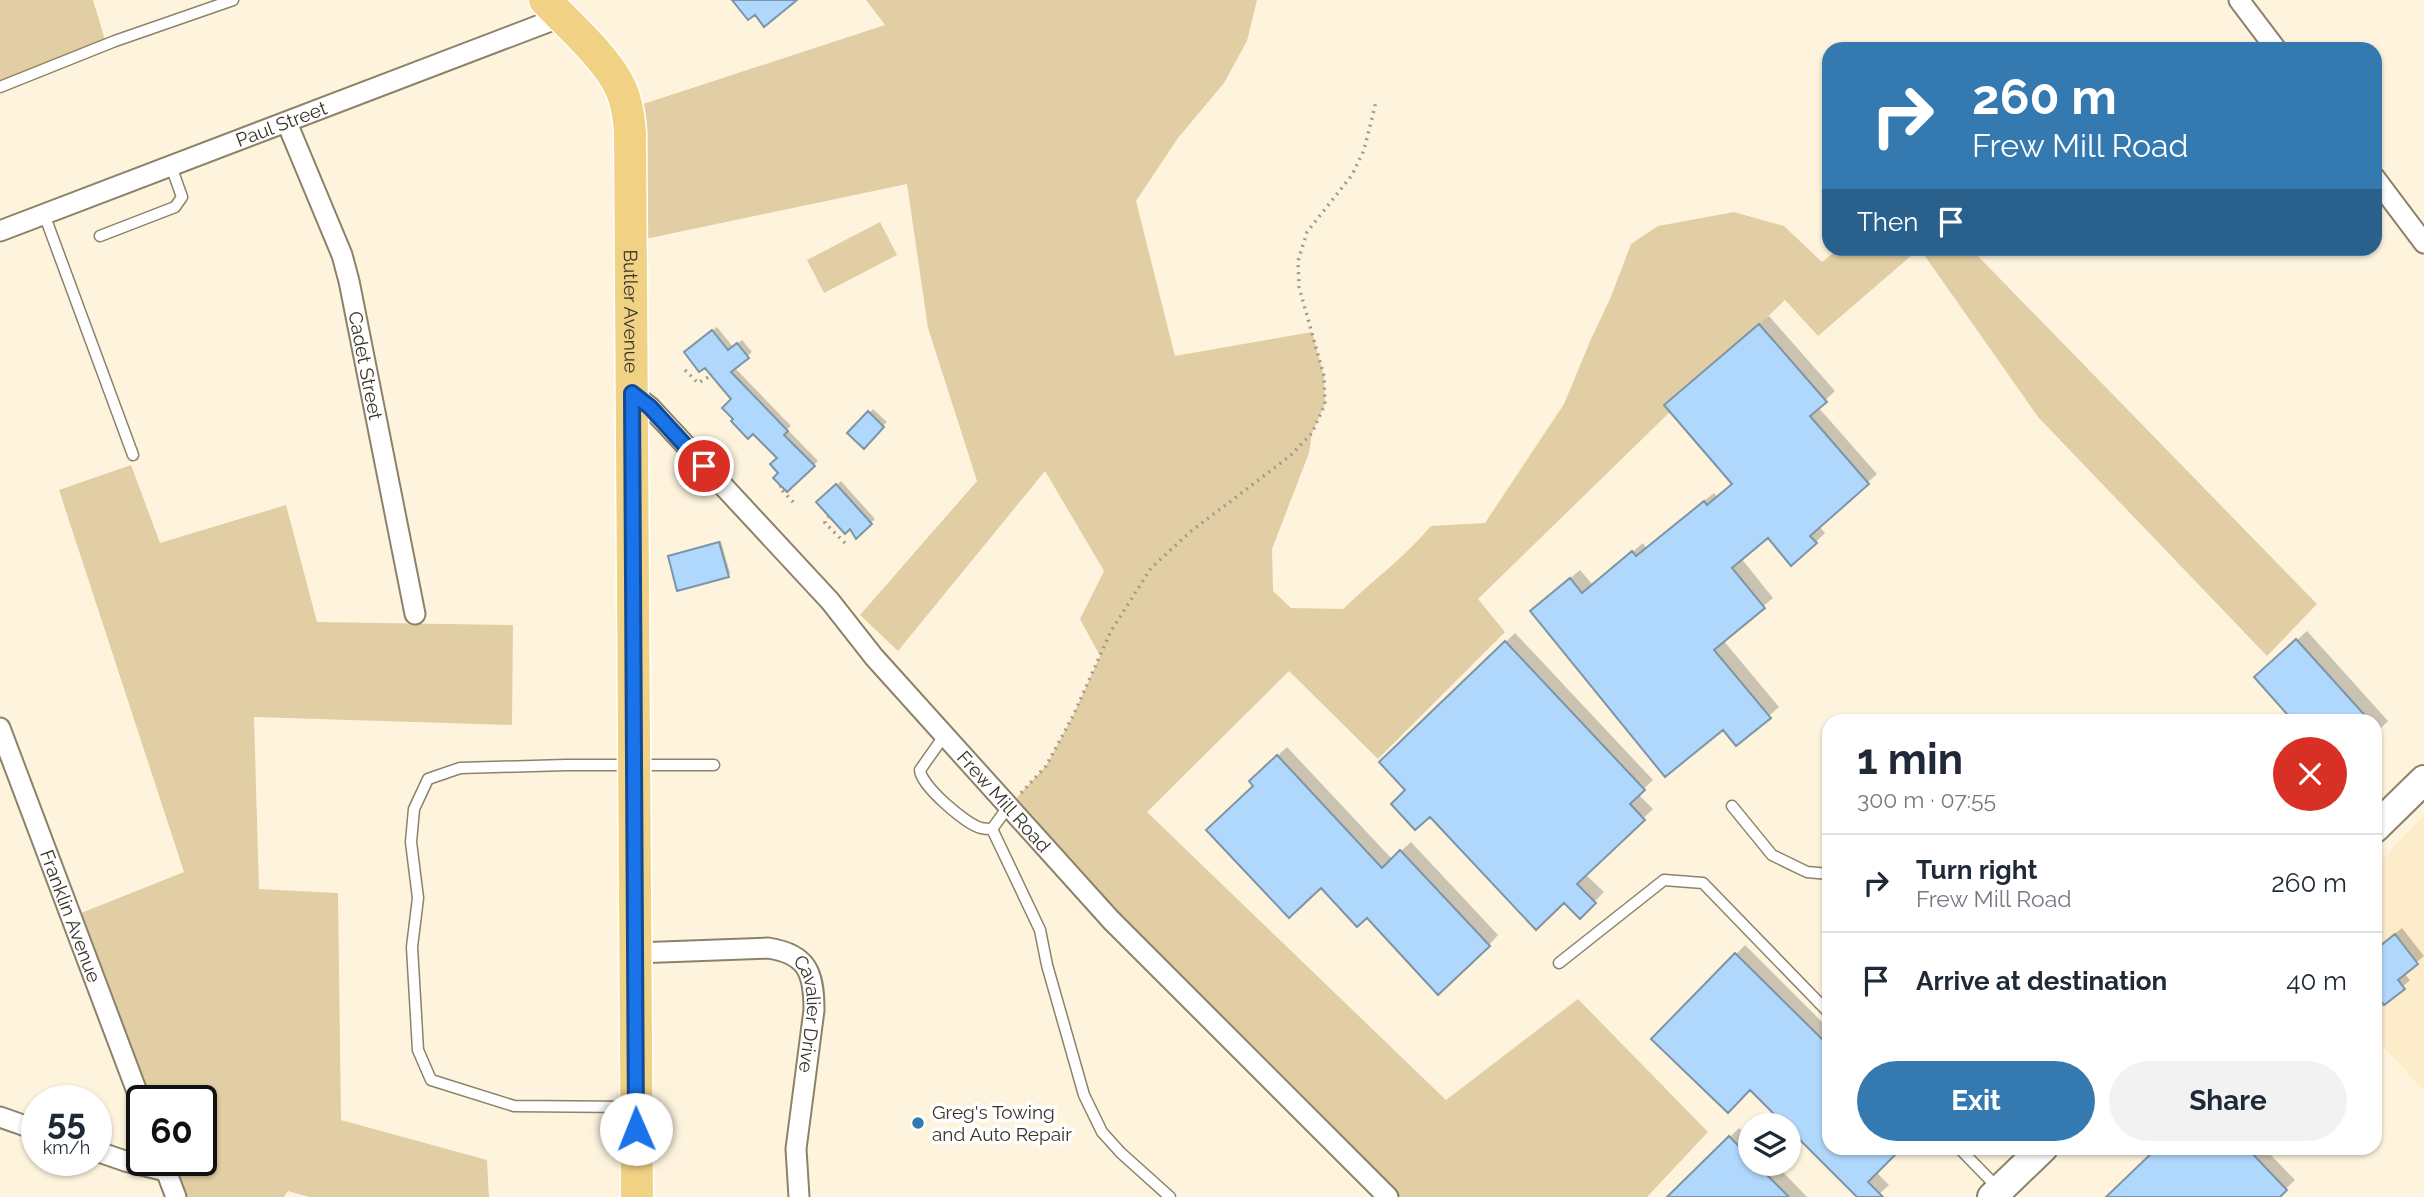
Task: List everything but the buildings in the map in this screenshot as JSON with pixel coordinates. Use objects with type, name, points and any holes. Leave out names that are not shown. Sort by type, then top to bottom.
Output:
[{"type":"main road","name":"Butler Avenue","points":[[553,8],[608,68],[628,109],[630,132],[637,1197]]},
{"type":"street","points":[[2239,0],[2271,42]]},
{"type":"street","name":"Paul Street","points":[[0,232],[286,123],[553,8]]},
{"type":"street","name":"Cadet Street","points":[[286,123],[342,255],[349,281],[415,614]]},
{"type":"street","points":[[2382,187],[2424,243]]},
{"type":"street","name":"Frew Mill Road","points":[[632,393],[650,407],[830,601],[874,657],[1111,920],[1388,1197]]},
{"type":"street","name":"Franklin Avenue","points":[[0,728],[134,1085]]},
{"type":"street","points":[[2382,821],[2424,780]]},
{"type":"street","name":"Cavalier Drive","points":[[635,953],[768,947],[786,950],[800,958],[809,972],[814,989],[814,1010],[796,1149],[799,1197]]},
{"type":"street","points":[[0,1117],[21,1124]]},
{"type":"street","points":[[1996,1194],[2031,1155]]},
{"type":"street","points":[[168,1176],[176,1197]]},
{"type":"lane","points":[[0,87],[115,41],[233,0]]},
{"type":"lane","points":[[100,236],[175,206],[182,197],[171,166]]},
{"type":"lane","points":[[44,214],[132,455]]},
{"type":"lane","points":[[944,736],[920,770],[920,776],[934,794],[979,828],[992,829]]},
{"type":"lane","points":[[636,1107],[514,1107],[431,1080],[418,1050],[412,947],[418,898],[411,842],[414,809],[428,779],[460,768],[715,765]]},
{"type":"lane","points":[[1732,806],[1772,855],[1807,872],[1822,873]]},
{"type":"lane","points":[[992,829],[1008,807]]},
{"type":"lane","points":[[992,829],[1040,930],[1047,965],[1084,1095],[1102,1132],[1170,1197]]},
{"type":"lane","points":[[1559,963],[1664,880],[1703,883],[1822,1006]]},
{"type":"lane","points":[[1965,1155],[1996,1194]]},
{"type":"path","points":[[1008,807],[1046,766],[1073,716],[1111,631],[1151,568],[1189,532],[1290,456],[1312,433],[1325,404],[1324,376],[1299,287],[1297,261],[1307,232],[1352,175],[1364,149],[1376,103]]},
{"type":"path","points":[[685,370],[698,383],[712,375]]},
{"type":"path","points":[[781,485],[779,487],[794,503]]},
{"type":"path","points":[[829,516],[825,523],[847,545]]},
{"type":"shaded area","points":[[0,0],[93,0],[106,43],[0,84]]},
{"type":"shaded area","points":[[866,0],[1257,0],[1247,41],[1224,83],[1178,138],[1136,201],[1175,356],[1312,332],[1324,376],[1325,404],[1312,433],[1309,453],[1272,549],[1273,591],[1291,608],[1343,609],[1431,526],[1485,523],[1564,404],[1631,244],[1658,226],[1734,212],[1784,226],[1822,262],[1829,256],[1911,256],[1818,336],[1785,300],[1478,599],[1505,632],[1378,759],[1289,671],[1147,812],[1446,1100],[1578,999],[1708,1132],[1647,1197],[1388,1197],[1008,807],[1046,766],[1073,716],[1100,656],[1080,619],[1104,571],[1045,471],[898,651],[860,615],[977,481],[928,328],[907,184],[631,242],[628,109],[885,25]]},
{"type":"shaded area","points":[[880,222],[897,255],[824,293],[807,260]]},
{"type":"shaded area","points":[[1925,256],[1978,256],[2317,604],[2267,656],[2038,417]]},
{"type":"shaded area","points":[[131,465],[160,543],[286,505],[317,622],[513,625],[512,725],[254,717],[259,889],[338,893],[341,1120],[487,1160],[489,1197],[309,1197],[288,1191],[284,1197],[176,1197],[168,1176],[217,1176],[217,1085],[136,1085],[71,917],[184,872],[59,490]]},
{"type":"shaded area","points":[[2424,815],[2424,1090],[2382,1045],[2382,860]]},
{"type":"place","name":"Greg's Towing and Auto Repair","points":[[918,1123]]},
{"type":"route","points":[[636,1129],[632,393],[650,407],[704,466]]}]
